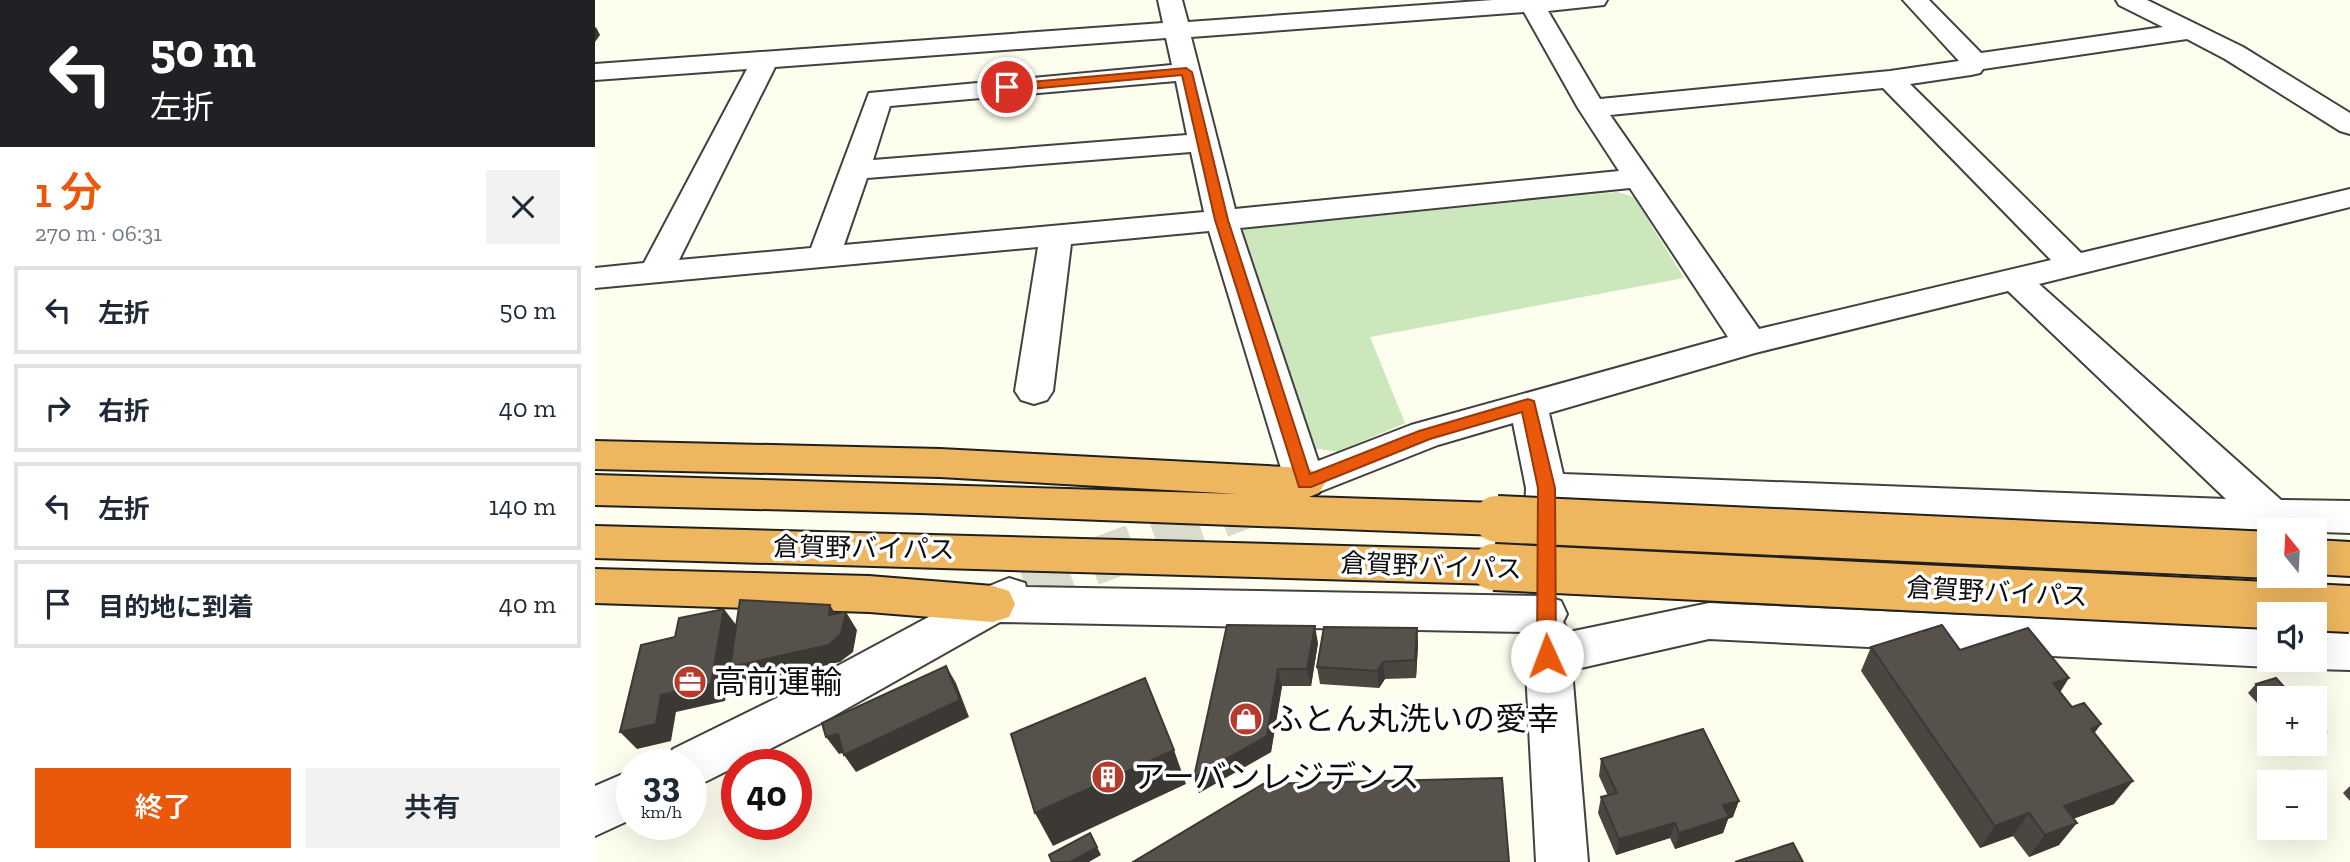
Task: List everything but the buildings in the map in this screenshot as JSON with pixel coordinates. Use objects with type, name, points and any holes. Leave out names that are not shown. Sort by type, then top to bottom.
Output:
[{"type":"highway","points":[[595,455],[940,463],[1290,488]]},
{"type":"highway","name":"倉賀野バイパス","points":[[595,490],[920,498],[1496,519],[2257,536]]},
{"type":"highway","name":"倉賀野バイパス","points":[[595,542],[1494,567],[2350,609]]},
{"type":"highway","points":[[2327,558],[2350,559]]},
{"type":"highway","points":[[595,586],[1009,596]]},
{"type":"street","points":[[595,72],[765,60],[1173,15],[1595,0]]},
{"type":"street","points":[[1915,0],[1975,62]]},
{"type":"street","points":[[2128,0],[2234,53],[2350,125]]},
{"type":"street","points":[[1530,2],[1592,108],[1750,343]]},
{"type":"street","points":[[1173,15],[1221,220],[1290,488],[1425,435],[1750,343],[2350,198]]},
{"type":"street","points":[[1592,108],[1890,79],[1964,69],[1975,62],[2191,31]]},
{"type":"street","points":[[656,272],[765,60]]},
{"type":"street","points":[[824,257],[879,99],[1186,72]]},
{"type":"street","points":[[1890,79],[2075,265]]},
{"type":"street","points":[[854,170],[1203,142]]},
{"type":"street","points":[[595,278],[1056,236],[1638,178]]},
{"type":"street","points":[[1034,391],[1056,236]]},
{"type":"street","points":[[2014,279],[2257,523]]},
{"type":"street","points":[[1528,405],[1546,488],[1546,635],[1562,862]]},
{"type":"street","points":[[1546,488],[2257,535]]},
{"type":"street","points":[[2327,522],[2350,517]]},
{"type":"street","points":[[707,756],[806,707],[1009,596],[1546,635],[1709,621],[2257,647]]},
{"type":"street","points":[[2327,650],[2350,651]]},
{"type":"street","points":[[595,812],[616,801]]},
{"type":"green space","points":[[1617,192],[1634,197],[1684,278],[1370,337],[1405,423],[1338,452],[1305,447],[1241,229]]},
{"type":"tunnel","points":[[1026,587],[1244,506]]},
{"type":"place","name":"高前運輸","points":[[690,682]]},
{"type":"place","name":"ふとん丸洗いの愛幸","points":[[1246,719]]},
{"type":"place","name":"アーバンレジデンス","points":[[1108,777]]},
{"type":"route","points":[[1007,87],[1186,72],[1221,220],[1305,483],[1425,435],[1528,405],[1546,488],[1547,656]]}]
